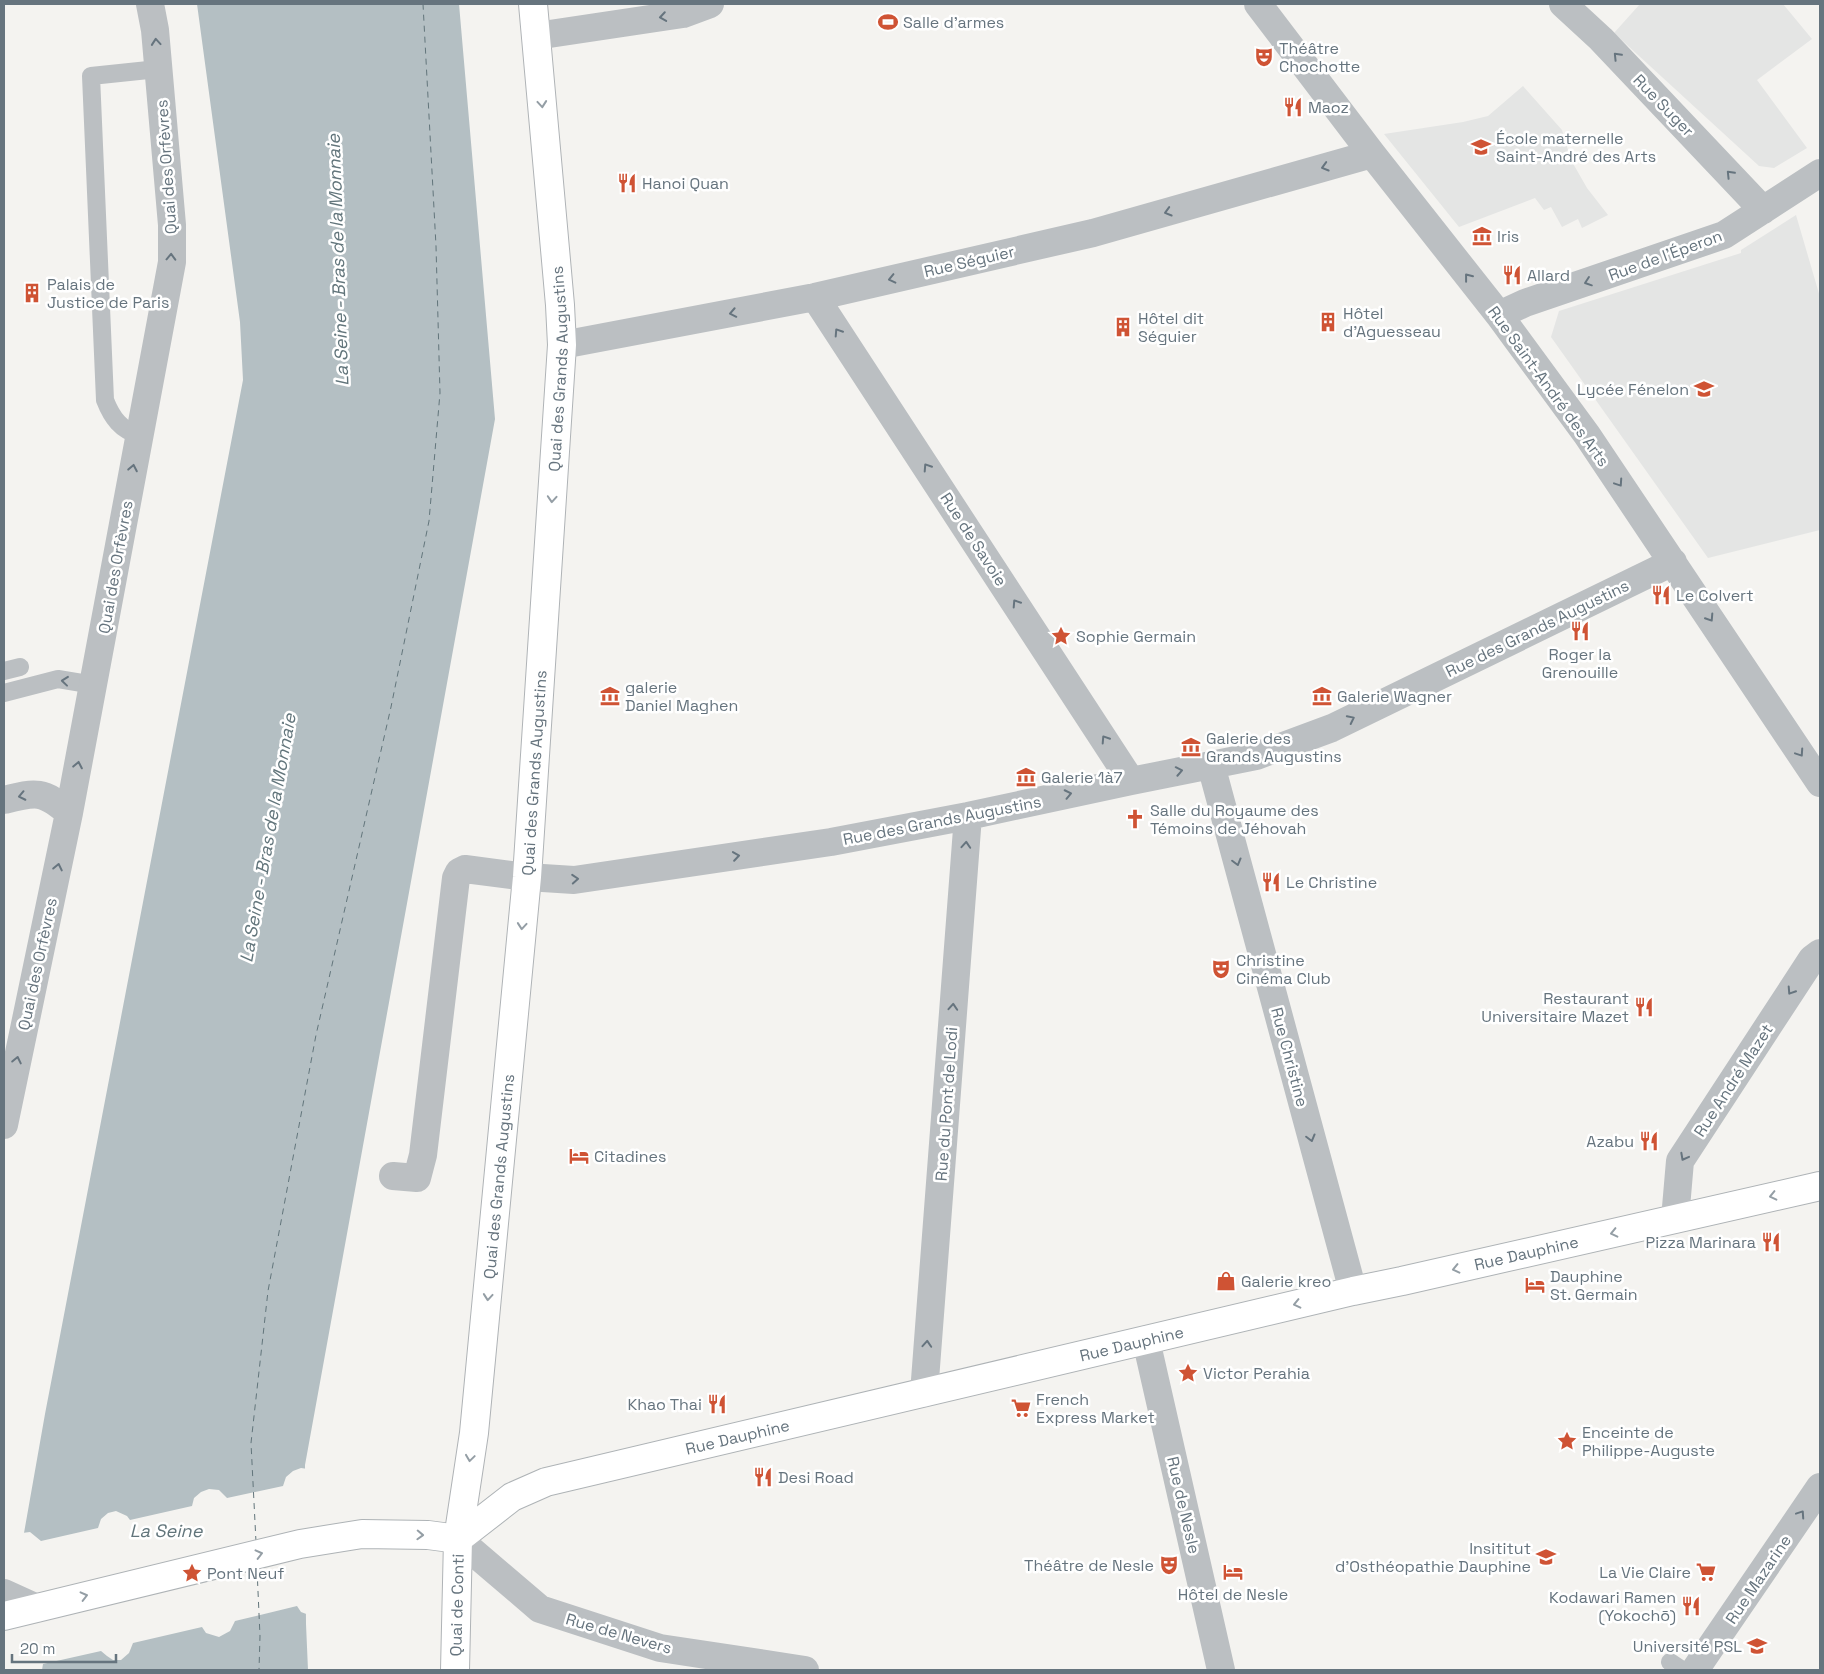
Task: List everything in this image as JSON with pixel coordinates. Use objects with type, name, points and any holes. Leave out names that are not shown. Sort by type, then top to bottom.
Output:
[{"type":"street","name":"Quai des Orfèvres","points":[[4,1125],[94,685],[172,262],[172,225],[158,68],[150,4]]},
{"type":"street","name":"Quai des Grands Augustins","points":[[458,1539],[474,1433],[527,877],[562,345],[533,4]]},
{"type":"street","points":[[536,36],[682,14],[710,4]]},
{"type":"street","name":"Rue Saint-André des Arts","points":[[1258,4],[1372,154],[1499,315],[1587,435],[1820,783]]},
{"type":"street","name":"Rue Suger","points":[[1563,4],[1600,38],[1762,210]]},
{"type":"street","name":"Rue Séguier","points":[[562,345],[816,297],[1093,233],[1372,154]]},
{"type":"street","name":"Rue de l'Éperon","points":[[1499,315],[1525,303],[1724,235],[1820,173]]},
{"type":"street","name":"Rue de Savoie","points":[[816,297],[1132,780]]},
{"type":"street","name":"Rue des Grands Augustins","points":[[393,1176],[417,1178],[423,1155],[456,878],[459,872],[466,869],[527,877],[574,880],[831,842],[968,816],[1132,780],[1256,756],[1332,728],[1672,562]]},
{"type":"street","name":"Rue Christine","points":[[1211,765],[1353,1291]]},
{"type":"street","points":[[4,800],[28,794],[40,794],[54,800],[69,813]]},
{"type":"street","name":"Rue du Pont de Lodi","points":[[924,1393],[968,816]]},
{"type":"street","name":"Rue André Mazet","points":[[1675,1219],[1680,1161],[1812,959],[1820,953]]},
{"type":"street","name":"Rue Dauphine","points":[[458,1539],[512,1497],[546,1482],[1353,1291],[1820,1186]]},
{"type":"street","name":"Rue de Nesle","points":[[1146,1340],[1221,1670]]},
{"type":"street","name":"Rue Mazarine","points":[[1682,1668],[1820,1487]]},
{"type":"street","points":[[4,1616],[300,1544],[362,1534],[428,1535],[458,1539]]},
{"type":"street","name":"Quai de Conti","points":[[455,1670],[458,1539]]},
{"type":"street","name":"Rue de Nevers","points":[[458,1539],[540,1609],[660,1648],[805,1670]]},
{"type":"street","points":[[4,1593],[37,1608]]},
{"type":"lane","points":[[139,435],[131,433],[118,424],[105,400],[91,76],[158,68]]},
{"type":"lane","points":[[4,693],[58,679],[94,685]]},
{"type":"shaded area","points":[[1640,4],[1783,4],[1812,39],[1757,80],[1807,148],[1774,168],[1759,166],[1614,33]]},
{"type":"shaded area","name":"École maternelle Saint-André des Arts","points":[[1523,86],[1562,130],[1571,160],[1587,188],[1608,215],[1582,228],[1578,219],[1562,227],[1551,207],[1544,210],[1535,198],[1459,227],[1384,134],[1463,122],[1488,116]]},
{"type":"shaded area","name":"Lycée Fénelon","points":[[1796,215],[1820,297],[1820,530],[1708,558],[1551,337],[1559,311],[1741,253],[1741,250]]},
{"type":"water","name":"La Seine","points":[[197,4],[459,4],[495,419],[305,1465],[308,1670],[7,1670],[24,1533],[45,1414],[243,380],[240,322]]},
{"type":"pier","name":"Pont Neuf","points":[[301,1468],[308,1469],[309,1615],[301,1612],[297,1606],[235,1621],[230,1631],[219,1637],[206,1633],[202,1627],[133,1643],[129,1653],[121,1660],[113,1660],[101,1651],[43,1664],[42,1670],[5,1670],[22,1533],[30,1532],[41,1541],[98,1528],[101,1519],[108,1513],[116,1511],[127,1516],[130,1520],[192,1506],[194,1498],[201,1492],[209,1489],[219,1490],[227,1498],[283,1486],[286,1477],[293,1471]]},
{"type":"ferry route","points":[[256,1542],[251,1443],[268,1291],[316,1035],[391,707],[429,521],[440,393],[436,246],[423,4]]},
{"type":"ferry route","points":[[257,1569],[260,1636],[259,1670]]},
{"type":"place","name":"Salle d'armes","points":[[888,22]]},
{"type":"place","name":"Théâtre Chochotte","points":[[1264,57]]},
{"type":"place","name":"Maoz","points":[[1293,107]]},
{"type":"place","name":"École maternelle Saint-André des Arts","points":[[1481,147]]},
{"type":"place","name":"Hanoi Quan","points":[[627,183]]},
{"type":"place","name":"Iris","points":[[1482,236]]},
{"type":"place","name":"Allard","points":[[1512,275]]},
{"type":"place","name":"Palais de Justice de Paris","points":[[32,293]]},
{"type":"place","name":"Hôtel d'Aguesseau","points":[[1328,322]]},
{"type":"place","name":"Hôtel dit Séguier","points":[[1123,327]]},
{"type":"place","name":"Lycée Fénelon","points":[[1704,389]]},
{"type":"place","name":"Le Colvert","points":[[1661,595]]},
{"type":"place","name":"Roger la Grenouille","points":[[1580,631]]},
{"type":"place","name":"Sophie Germain","points":[[1061,636]]},
{"type":"place","name":"galerie Daniel Maghen","points":[[610,696]]},
{"type":"place","name":"Galerie Wagner","points":[[1322,696]]},
{"type":"place","name":"Galerie des Grands Augustins","points":[[1191,747]]},
{"type":"place","name":"Galerie 1à7","points":[[1026,777]]},
{"type":"place","name":"Salle du Royaume des Témoins de Jéhovah","points":[[1135,819]]},
{"type":"place","name":"Le Christine","points":[[1271,882]]},
{"type":"place","name":"Christine Cinéma Club","points":[[1221,969]]},
{"type":"place","name":"Restaurant Universitaire Mazet","points":[[1644,1007]]},
{"type":"place","name":"Azabu","points":[[1649,1141]]},
{"type":"place","name":"Citadines","points":[[579,1156]]},
{"type":"place","name":"Pizza Marinara","points":[[1771,1242]]},
{"type":"place","name":"Galerie kreo","points":[[1226,1281]]},
{"type":"place","name":"Dauphine St. Germain","points":[[1535,1285]]},
{"type":"place","name":"Victor Perahia","points":[[1188,1373]]},
{"type":"place","name":"Khao Thai","points":[[717,1404]]},
{"type":"place","name":"French Express Market","points":[[1021,1408]]},
{"type":"place","name":"Enceinte de Philippe-Auguste","points":[[1567,1441]]},
{"type":"place","name":"Desi Road","points":[[763,1477]]},
{"type":"place","name":"Insititut d'Osthéopathie Dauphine","points":[[1546,1557]]},
{"type":"place","name":"Théâtre de Nesle","points":[[1169,1565]]},
{"type":"place","name":"Hôtel de Nesle","points":[[1233,1572]]},
{"type":"place","name":"La Vie Claire","points":[[1706,1572]]},
{"type":"place","name":"Pont Neuf","points":[[192,1573]]},
{"type":"place","name":"Kodawari Ramen (Yokochō)","points":[[1691,1606]]},
{"type":"place","name":"Université PSL","points":[[1757,1646]]},
{"type":"water label","name":"La Seine - Bras de la Monnaie","points":[[338,260]]},
{"type":"water label","name":"La Seine - Bras de la Monnaie","points":[[268,838]]}]
